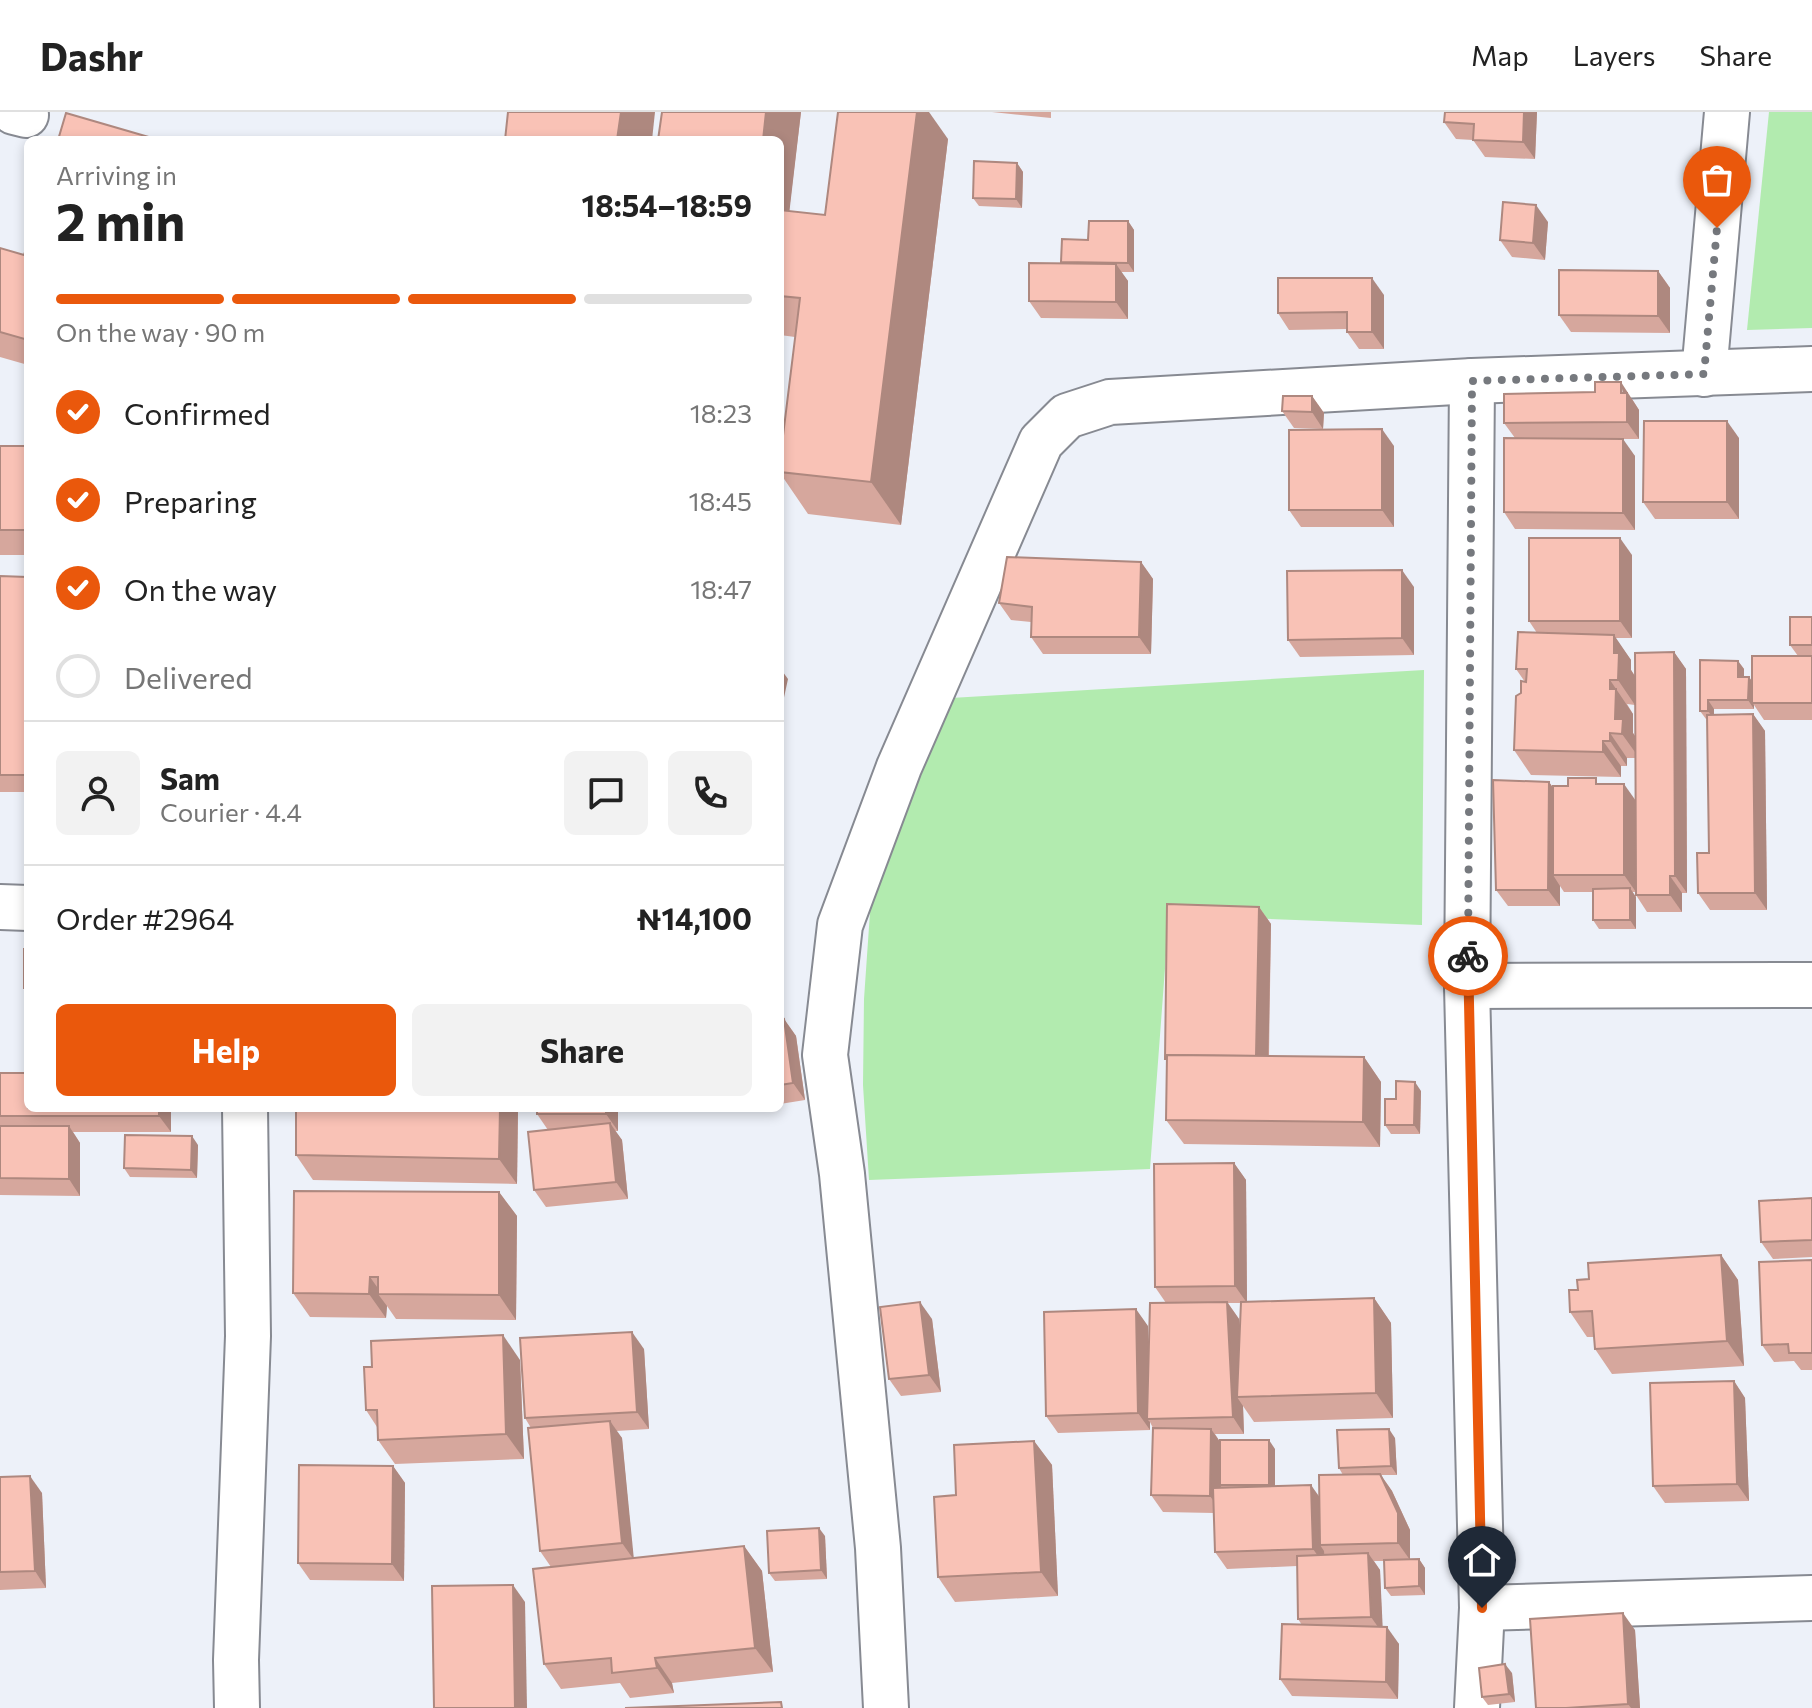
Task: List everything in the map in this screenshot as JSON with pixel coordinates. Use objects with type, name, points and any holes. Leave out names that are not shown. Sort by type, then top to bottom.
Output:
[{"type":"street","points":[[1704,374],[1727,112]]},
{"type":"street","points":[[886,1708],[876,1533],[842,1174],[825,1055],[840,925],[899,767],[1041,442],[1067,416],[1110,402],[1472,381],[1812,369]]},
{"type":"street","points":[[1472,381],[1467,986],[1482,1608],[1477,1708]]},
{"type":"street","points":[[0,907],[24,908]]},
{"type":"street","points":[[1467,986],[1812,985]]},
{"type":"street","points":[[237,1708],[236,1660],[248,1336],[245,1112]]},
{"type":"street","points":[[1482,1608],[1812,1598]]},
{"type":"green space","points":[[1769,112],[1812,112],[1812,328],[1747,330]]},
{"type":"green space","points":[[1424,670],[1422,925],[1169,915],[1150,1169],[869,1180],[863,1085],[864,999],[871,898],[951,698]]},
{"type":"building","points":[[508,112],[621,112],[618,136],[505,136]]},
{"type":"building","points":[[662,112],[766,112],[763,136],[659,136]]},
{"type":"building","points":[[838,112],[917,112],[871,482],[784,472],[784,428],[800,298],[784,296],[784,210],[825,215]]},
{"type":"building","points":[[1445,112],[1524,112],[1523,142],[1473,140],[1474,124],[1444,122]]},
{"type":"building","points":[[66,113],[145,136],[59,136]]},
{"type":"building","points":[[974,161],[1017,163],[1016,199],[973,198]]},
{"type":"building","points":[[1503,202],[1536,205],[1533,243],[1500,240]]},
{"type":"building","points":[[1089,221],[1128,221],[1128,263],[1061,262],[1062,239],[1088,240]]},
{"type":"building","points":[[0,248],[24,255],[24,339],[0,332]]},
{"type":"building","points":[[1029,263],[1116,264],[1116,302],[1029,301]]},
{"type":"building","points":[[1559,270],[1658,271],[1658,316],[1559,315]]},
{"type":"building","points":[[1278,278],[1372,278],[1372,332],[1347,332],[1347,312],[1278,313]]},
{"type":"building","points":[[1595,382],[1621,382],[1621,393],[1627,393],[1627,422],[1504,423],[1504,394],[1595,392]]},
{"type":"building","points":[[1283,396],[1312,396],[1312,412],[1282,411]]},
{"type":"building","points":[[1644,421],[1727,421],[1727,502],[1643,502]]},
{"type":"building","points":[[1382,429],[1382,510],[1289,510],[1289,430]]},
{"type":"building","points":[[1504,438],[1623,439],[1623,513],[1504,512]]},
{"type":"building","points":[[0,446],[24,446],[24,530],[0,530]]},
{"type":"building","points":[[1529,538],[1620,538],[1620,621],[1529,621]]},
{"type":"building","points":[[1007,557],[1141,562],[1139,637],[1031,637],[1032,607],[999,603]]},
{"type":"building","points":[[1402,570],[1402,638],[1288,640],[1287,571]]},
{"type":"building","points":[[0,576],[24,577],[24,775],[0,775]]},
{"type":"building","points":[[1790,617],[1812,617],[1812,645],[1790,645]]},
{"type":"building","points":[[1518,632],[1614,635],[1614,653],[1619,653],[1618,680],[1610,680],[1610,689],[1616,689],[1615,719],[1623,719],[1622,734],[1610,733],[1610,741],[1603,741],[1603,752],[1514,750],[1516,696],[1521,693],[1521,681],[1526,682],[1527,669],[1516,669]]},
{"type":"building","points":[[1674,652],[1675,876],[1670,876],[1670,895],[1636,895],[1635,653]]},
{"type":"building","points":[[1752,656],[1812,656],[1812,703],[1752,703]]},
{"type":"building","points":[[1700,660],[1738,661],[1738,677],[1749,677],[1748,700],[1708,700],[1708,711],[1700,711]]},
{"type":"building","points":[[1753,714],[1755,893],[1698,893],[1697,853],[1709,853],[1707,715]]},
{"type":"building","points":[[1568,778],[1596,778],[1596,784],[1624,784],[1624,875],[1553,875],[1553,786],[1568,786]]},
{"type":"building","points":[[1493,780],[1549,782],[1548,890],[1496,890]]},
{"type":"building","points":[[1630,888],[1630,920],[1593,920],[1593,889]]},
{"type":"building","points":[[1167,904],[1259,907],[1256,1056],[1167,1055],[1165,1059]]},
{"type":"building","points":[[784,1019],[793,1083],[784,1084]]},
{"type":"building","points":[[1167,1055],[1364,1057],[1363,1122],[1166,1120]]},
{"type":"building","points":[[0,1073],[24,1073],[24,1112],[159,1112],[159,1116],[0,1116]]},
{"type":"building","points":[[1396,1081],[1415,1082],[1414,1125],[1385,1125],[1385,1099],[1396,1099]]},
{"type":"building","points":[[296,1112],[500,1112],[499,1159],[296,1155]]},
{"type":"building","points":[[537,1112],[606,1112],[606,1114]]},
{"type":"building","points":[[610,1123],[616,1182],[534,1190],[528,1132]]},
{"type":"building","points":[[0,1126],[69,1126],[69,1179],[0,1178]]},
{"type":"building","points":[[125,1135],[192,1136],[191,1170],[124,1168]]},
{"type":"building","points":[[1234,1163],[1235,1286],[1155,1287],[1154,1164]]},
{"type":"building","points":[[294,1191],[499,1192],[499,1295],[378,1294],[378,1277],[370,1277],[369,1294],[293,1293]]},
{"type":"building","points":[[1812,1198],[1812,1240],[1761,1242],[1759,1201]]},
{"type":"building","points":[[1721,1255],[1727,1341],[1595,1349],[1592,1311],[1570,1312],[1569,1290],[1578,1290],[1577,1280],[1589,1279],[1588,1263]]},
{"type":"building","points":[[1812,1260],[1812,1353],[1789,1353],[1788,1344],[1762,1345],[1759,1262]]},
{"type":"building","points":[[1374,1298],[1376,1393],[1237,1397],[1241,1302]]},
{"type":"building","points":[[920,1302],[929,1375],[889,1379],[880,1307]]},
{"type":"building","points":[[1227,1302],[1233,1417],[1147,1419],[1150,1303]]},
{"type":"building","points":[[1136,1309],[1138,1413],[1046,1416],[1044,1312]]},
{"type":"building","points":[[632,1332],[637,1412],[525,1418],[520,1338]]},
{"type":"building","points":[[503,1335],[506,1434],[378,1440],[377,1410],[366,1410],[364,1367],[372,1367],[371,1341]]},
{"type":"building","points":[[1734,1381],[1737,1484],[1653,1486],[1650,1383]]},
{"type":"building","points":[[610,1421],[622,1543],[540,1551],[528,1428]]},
{"type":"building","points":[[1153,1428],[1211,1429],[1210,1496],[1151,1495]]},
{"type":"building","points":[[1389,1429],[1391,1466],[1339,1468],[1337,1430]]},
{"type":"building","points":[[1220,1440],[1269,1440],[1269,1485],[1220,1485]]},
{"type":"building","points":[[1034,1441],[1041,1572],[938,1577],[934,1497],[956,1495],[954,1445]]},
{"type":"building","points":[[299,1465],[393,1466],[392,1564],[298,1563]]},
{"type":"building","points":[[1380,1474],[1398,1513],[1398,1543],[1320,1545],[1319,1475]]},
{"type":"building","points":[[30,1476],[35,1571],[0,1572],[0,1477]]},
{"type":"building","points":[[1311,1485],[1313,1549],[1215,1552],[1213,1488]]},
{"type":"building","points":[[819,1528],[821,1570],[769,1573],[767,1531]]},
{"type":"building","points":[[744,1546],[755,1648],[655,1658],[657,1668],[612,1673],[611,1658],[544,1664],[533,1569]]},
{"type":"building","points":[[1368,1553],[1371,1617],[1298,1619],[1297,1556]]},
{"type":"building","points":[[1419,1559],[1419,1586],[1385,1588],[1384,1560]]},
{"type":"building","points":[[513,1585],[515,1708],[434,1708],[432,1586]]},
{"type":"building","points":[[1623,1613],[1628,1704],[1536,1708],[1530,1619]]},
{"type":"building","points":[[1282,1624],[1387,1627],[1386,1682],[1280,1679]]},
{"type":"building","points":[[1505,1664],[1509,1694],[1482,1697],[1479,1668]]},
{"type":"building","points":[[781,1702],[782,1708],[625,1708]]},
{"type":"way so far","points":[[1468,956],[1472,381],[1704,374],[1717,228]]},
{"type":"route","points":[[1468,956],[1482,1608]]}]
